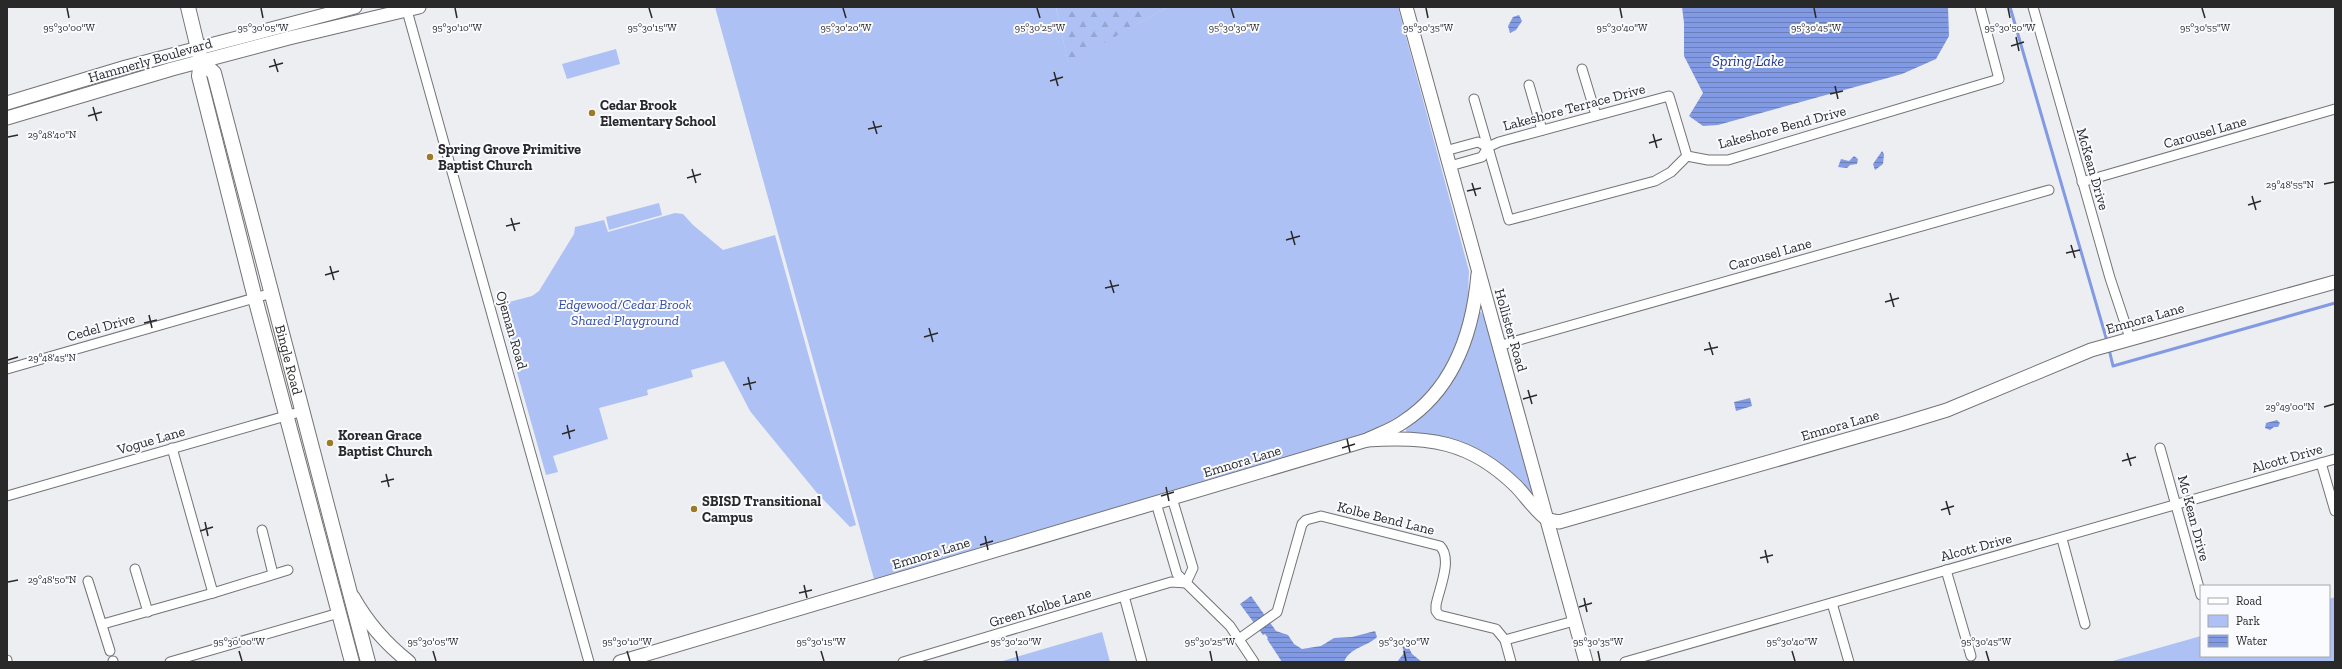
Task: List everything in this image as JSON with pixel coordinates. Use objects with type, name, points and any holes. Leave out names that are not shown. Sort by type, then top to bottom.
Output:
[{"type":"main road","name":"Bingle Road","points":[[188,7],[201,62],[199,76],[255,298],[352,662]]},
{"type":"main road","name":"Bingle Road","points":[[201,62],[214,73],[368,662]]},
{"type":"main road","points":[[228,190],[244,186]]},
{"type":"main road","points":[[318,535],[333,532]]},
{"type":"street","name":"Hammerly Boulevard","points":[[11,102],[198,48],[355,7]]},
{"type":"street","name":"Hollister Road","points":[[1406,7],[1546,519],[1568,623],[1586,662]]},
{"type":"street","name":"Lakeshore Bend Drive","points":[[1687,156],[1708,160],[1728,160],[1999,79],[1980,7]]},
{"type":"street","name":"McKean Drive","points":[[2033,7],[2110,278],[2130,338]]},
{"type":"street","name":"Hammerly Boulevard","points":[[13,116],[201,62],[411,8]]},
{"type":"street","name":"Ojeman Road","points":[[411,8],[589,662]]},
{"type":"street","points":[[1582,69],[1596,115]]},
{"type":"street","points":[[1529,85],[1542,130]]},
{"type":"street","name":"Lakeshore Terrace Drive","points":[[1450,166],[1482,157],[1488,147],[1542,130],[1669,96],[1687,156]]},
{"type":"street","points":[[1474,99],[1509,220],[1655,181],[1671,172],[1687,156]]},
{"type":"street","points":[[11,102],[13,116]]},
{"type":"street","name":"Carousel Lane","points":[[2082,182],[2335,109]]},
{"type":"street","name":"Lakeshore Terrace Drive","points":[[1445,151],[1478,142],[1488,147]]},
{"type":"street","name":"Carousel Lane","points":[[1498,346],[2049,190]]},
{"type":"street","name":"Emnora Lane","points":[[620,662],[645,659],[1367,440],[1403,423],[1425,405],[1443,384],[1456,363],[1468,335],[1476,304],[1478,274]]},
{"type":"street","name":"Emnora Lane","points":[[1367,440],[1405,438],[1436,441],[1459,448],[1485,460],[1505,475],[1546,519],[1559,522],[1947,410],[2091,350],[2335,282]]},
{"type":"street","name":"Cedel Drive","points":[[7,368],[272,293]]},
{"type":"street","name":"Vogue Lane","points":[[7,496],[287,414],[303,411]]},
{"type":"street","points":[[172,448],[213,593]]},
{"type":"street","name":"Mc Kean Drive","points":[[2160,448],[2200,591]]},
{"type":"street","name":"Alcott Drive","points":[[1624,662],[1946,570],[2062,539],[2335,459]]},
{"type":"street","points":[[2321,463],[2335,511]]},
{"type":"street","points":[[1172,498],[1193,568],[1186,583]]},
{"type":"street","points":[[1156,503],[1177,574],[1230,626],[1254,662]]},
{"type":"street","name":"Kolbe Bend Lane","points":[[1239,639],[1277,612],[1302,524],[1306,520],[1320,516],[1440,546],[1444,550],[1446,560],[1436,611],[1439,615],[1496,630],[1505,640]]},
{"type":"street","points":[[262,530],[274,574]]},
{"type":"street","points":[[2062,539],[2085,624]]},
{"type":"street","points":[[136,569],[148,612]]},
{"type":"street","points":[[102,624],[148,612],[288,570]]},
{"type":"street","points":[[1946,570],[1971,656]]},
{"type":"street","points":[[88,581],[110,651]]},
{"type":"street","name":"Green Kolbe Lane","points":[[903,662],[1171,582],[1186,583]]},
{"type":"street","points":[[347,586],[371,625],[394,650],[409,662]]},
{"type":"street","points":[[1124,596],[1142,662]]},
{"type":"street","points":[[1832,603],[1849,662]]},
{"type":"street","points":[[170,662],[339,613]]},
{"type":"street","points":[[1511,662],[1505,640],[1568,623]]},
{"type":"green space","points":[[715,7],[1056,7],[1068,62],[1168,7],[1398,7],[1469,271],[1468,304],[1458,340],[1441,374],[1417,403],[1387,424],[1372,431],[874,579]]},
{"type":"green space","points":[[1056,7],[1168,7],[1068,63]]},
{"type":"green space","points":[[616,49],[620,64],[567,79],[562,64]]},
{"type":"green space","points":[[659,203],[662,215],[609,230],[606,217]]},
{"type":"green space","name":"Edgewood/Cedar Brook Shared Playground","points":[[675,213],[683,214],[693,225],[723,250],[775,235],[856,525],[850,527],[817,493],[750,411],[724,361],[691,370],[693,377],[647,390],[648,395],[599,408],[608,439],[553,456],[558,472],[546,475],[498,305],[532,296],[539,291],[574,234],[575,227],[604,220],[608,232]]},
{"type":"green space","points":[[1478,312],[1481,312],[1486,319],[1532,491],[1528,494],[1438,437],[1407,433],[1405,428],[1429,405]]},
{"type":"green space","points":[[2335,597],[2335,662],[2109,662],[2200,636],[2200,657],[2330,657],[2330,599]]},
{"type":"green space","points":[[1102,632],[1110,662],[999,662]]},
{"type":"water","name":"Spring Lake","points":[[1682,7],[1948,7],[1949,36],[1936,59],[1902,74],[1718,125],[1703,126],[1689,116],[1703,93],[1684,56],[1684,23]]},
{"type":"water","points":[[1519,15],[1522,21],[1516,30],[1510,33],[1508,26],[1513,17]]},
{"type":"water","points":[[1882,151],[1884,154],[1883,164],[1875,170],[1873,164]]},
{"type":"water","points":[[1854,156],[1858,159],[1857,164],[1850,165],[1847,168],[1838,167],[1841,159],[1849,161]]},
{"type":"water","points":[[1750,398],[1752,406],[1736,411],[1734,402]]},
{"type":"water","points":[[2277,420],[2280,423],[2278,427],[2274,427],[2270,430],[2265,428],[2266,423]]},
{"type":"water","points":[[1251,596],[1276,631],[1288,635],[1294,644],[1302,649],[1321,646],[1334,638],[1352,637],[1375,631],[1377,637],[1350,653],[1344,662],[1282,662],[1267,639],[1268,638],[1265,634],[1263,635],[1240,604]]},
{"type":"water","points":[[1406,642],[1412,654],[1422,662],[1397,662],[1404,653],[1402,645]]},
{"type":"waterway","points":[[2010,7],[2107,341]]},
{"type":"waterway","points":[[2109,349],[2113,366],[2335,303]]},
{"type":"place","name":"Cedar Brook Elementary School","points":[[592,113]]},
{"type":"place","name":"Spring Grove Primitive Baptist Church","points":[[430,157]]},
{"type":"place","name":"Korean Grace Baptist Church","points":[[330,443]]},
{"type":"place","name":"SBISD Transitional Campus","points":[[694,509]]}]
